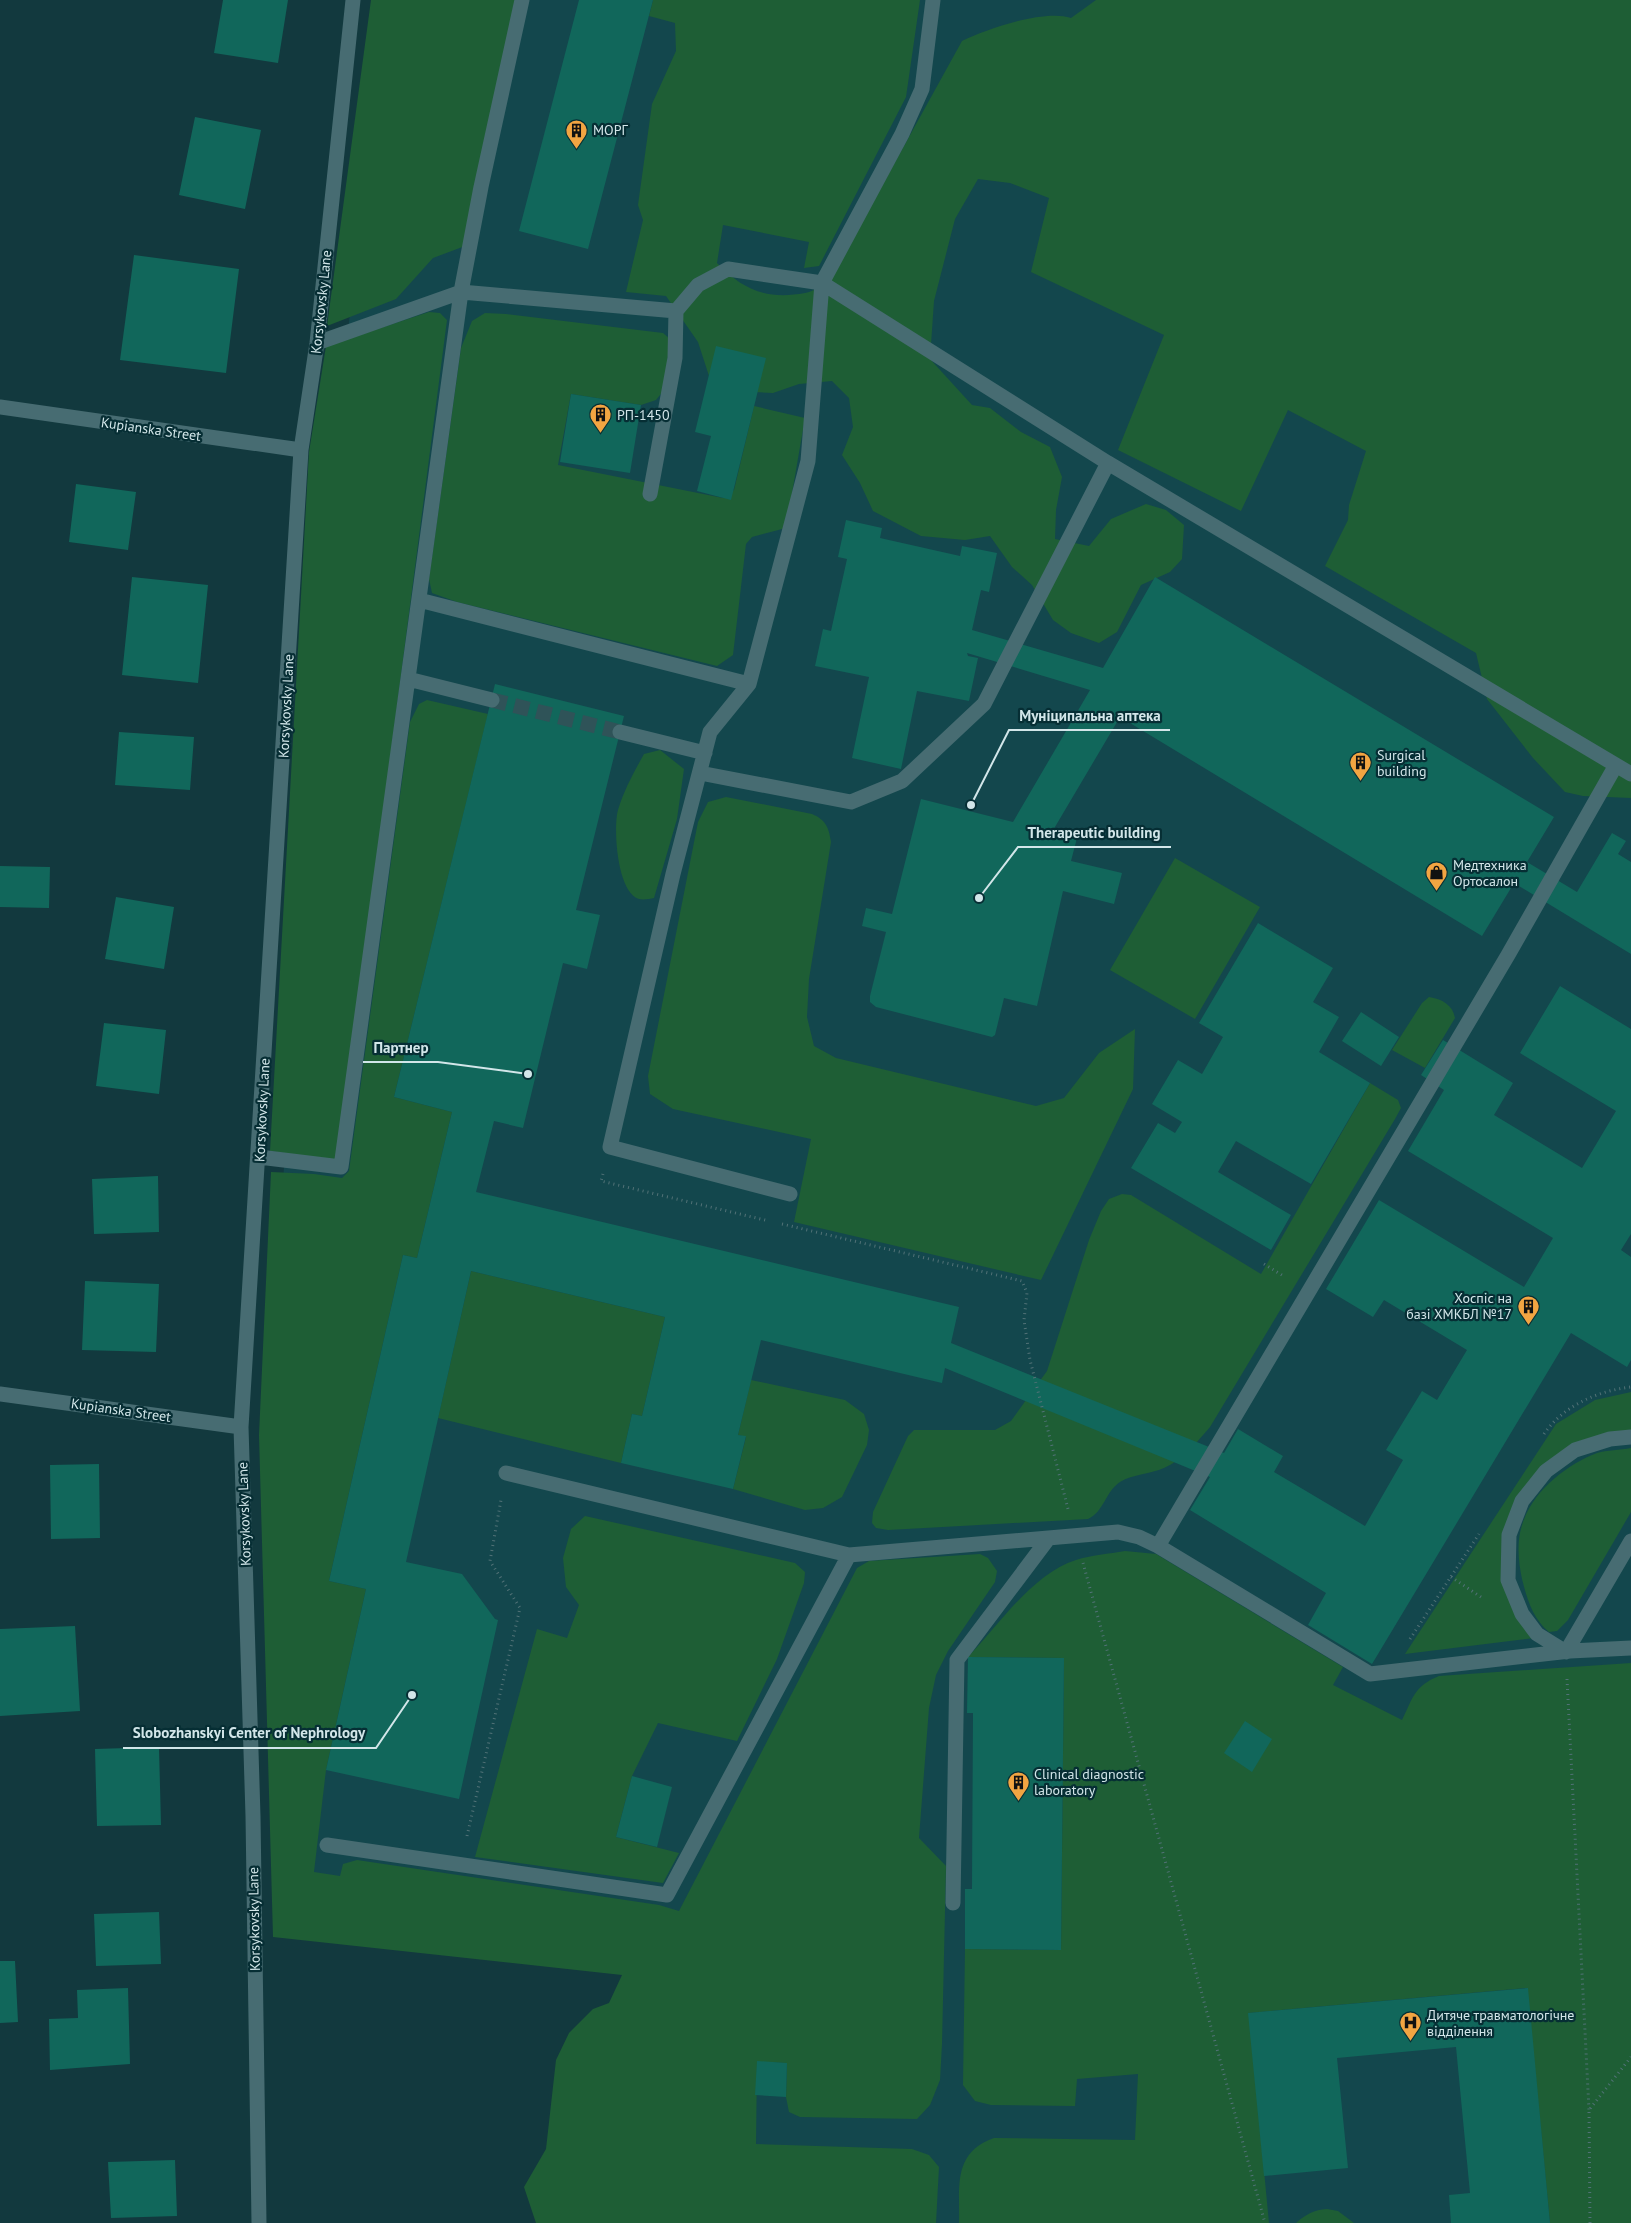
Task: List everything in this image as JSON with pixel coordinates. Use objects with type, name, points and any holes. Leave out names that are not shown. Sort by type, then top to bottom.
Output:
[{"type":"street","name":"Korsykovsky Lane","points":[[259,2223],[253,1816],[241,1426],[301,450],[317,343],[353,0]]},
{"type":"street","points":[[259,1157],[341,1167],[461,292],[480,187],[522,0]]},
{"type":"street","points":[[790,1194],[610,1147],[673,874],[710,732],[749,684],[808,461],[822,282],[902,134],[922,89],[932,0]]},
{"type":"street","points":[[650,494],[676,358],[676,311],[698,285],[728,269],[822,282],[1108,463],[1631,774]]},
{"type":"street","points":[[317,343],[461,292],[676,311]]},
{"type":"street","name":"Kupianska Street","points":[[0,407],[301,450]]},
{"type":"street","points":[[700,773],[851,802],[902,781],[984,704],[1108,463]]},
{"type":"street","points":[[419,600],[749,684]]},
{"type":"street","points":[[408,679],[492,700]]},
{"type":"street","points":[[620,732],[705,753]]},
{"type":"street","points":[[1158,1546],[1508,955],[1616,765]]},
{"type":"street","name":"Kupianska Street","points":[[0,1394],[241,1426]]},
{"type":"street","points":[[1566,1652],[1537,1634],[1522,1614],[1508,1580],[1509,1535],[1522,1501],[1546,1471],[1575,1450],[1610,1439],[1631,1437]]},
{"type":"street","points":[[506,1473],[849,1555],[1118,1532],[1139,1537],[1158,1546],[1370,1674],[1566,1652],[1631,1648]]},
{"type":"street","points":[[953,1903],[957,1660],[1048,1539]]},
{"type":"street","points":[[1566,1652],[1631,1541]]},
{"type":"street","points":[[327,1845],[667,1895],[849,1555]]},
{"type":"path","points":[[460,1865],[520,1608],[490,1561],[506,1473]]},
{"type":"path","points":[[1566,1652],[1589,2110],[1590,2223]]},
{"type":"path","points":[[1589,2110],[1631,2056]]},
{"type":"shaded area","points":[[393,0],[1631,0],[1631,2223],[665,2223],[664,1979],[280,1934],[265,1436],[338,402]]},
{"type":"green space","points":[[371,0],[517,0],[465,246],[433,258],[396,299],[327,326]]},
{"type":"green space","points":[[653,0],[920,0],[906,97],[819,266],[804,268],[809,242],[723,225],[717,263],[736,280],[756,291],[767,294],[791,295],[815,290],[830,280],[962,41],[1000,26],[1046,16],[1071,18],[1096,0],[1631,0],[1631,798],[1583,796],[1565,792],[1533,758],[1487,699],[1476,653],[1325,566],[1348,520],[1349,505],[1366,451],[1288,410],[1241,511],[1118,450],[1164,335],[1031,272],[1049,198],[1010,183],[978,179],[955,219],[934,301],[930,359],[972,405],[990,408],[1021,432],[1050,447],[1062,477],[1056,510],[1055,539],[1089,546],[1111,519],[1146,504],[1166,510],[1184,525],[1182,559],[1170,572],[1141,585],[1117,632],[1099,643],[1071,633],[1053,620],[1032,585],[1012,567],[990,536],[965,540],[921,536],[873,511],[860,483],[842,455],[853,427],[849,398],[832,381],[799,384],[773,393],[735,391],[709,376],[698,342],[666,296],[626,292],[643,220],[638,205],[652,104],[676,51],[675,23],[649,16]]},
{"type":"green space","points":[[429,312],[440,313],[447,320],[338,1161],[270,1151],[309,452],[326,346]]},
{"type":"green space","points":[[485,313],[663,333],[670,339],[664,390],[656,400],[641,405],[571,394],[558,465],[723,498],[734,490],[754,406],[805,418],[786,528],[752,537],[746,544],[733,655],[717,666],[457,602],[432,593],[429,579],[461,348],[472,321]]},
{"type":"green space","points":[[427,700],[488,714],[394,1097],[452,1112],[417,1258],[403,1255],[329,1581],[366,1589],[326,1770],[314,1872],[340,1876],[343,1864],[357,1860],[659,1905],[679,1911],[857,1568],[869,1561],[980,1554],[988,1558],[997,1571],[995,1582],[948,1651],[936,1675],[929,1708],[919,1838],[946,1866],[940,2080],[930,2105],[917,2119],[800,2117],[789,2112],[786,2097],[787,2063],[757,2062],[756,2144],[912,2149],[929,2155],[939,2167],[936,2223],[536,2223],[524,2187],[546,2149],[556,2060],[569,2033],[593,2009],[609,2003],[622,1975],[273,1937],[259,1435],[271,1172],[314,1174],[342,1178],[349,1171],[410,722],[419,704]]},
{"type":"green space","points":[[660,750],[684,769],[677,819],[654,898],[639,899],[632,894],[621,873],[616,831],[618,810],[623,795],[644,754]]},
{"type":"green space","points":[[726,797],[812,814],[821,819],[828,829],[831,842],[809,979],[807,1017],[814,1046],[836,1058],[1036,1106],[1064,1098],[1099,1053],[1135,1029],[1133,1089],[1041,1280],[794,1222],[811,1139],[673,1109],[650,1094],[648,1076],[698,822],[708,802]]},
{"type":"green space","points":[[1175,858],[1260,907],[1195,1019],[1110,970]]},
{"type":"green space","points":[[1429,997],[1446,1003],[1454,1013],[1455,1018],[1425,1068],[1392,1050],[1422,1003]]},
{"type":"green space","points":[[1370,1083],[1398,1100],[1401,1108],[1210,1427],[1183,1455],[1164,1468],[1120,1482],[1111,1491],[1098,1512],[1088,1519],[888,1530],[876,1528],[872,1523],[873,1512],[908,1436],[914,1430],[995,1430],[1011,1421],[1047,1371],[1089,1240],[1101,1211],[1109,1199],[1122,1194],[1131,1195],[1261,1274]]},
{"type":"green space","points":[[471,1271],[665,1317],[642,1416],[632,1414],[621,1463],[438,1418]]},
{"type":"green space","points":[[751,1380],[845,1400],[864,1414],[869,1430],[867,1445],[842,1497],[823,1508],[805,1510],[733,1489],[746,1437],[738,1435]]},
{"type":"green space","points":[[1631,1392],[1631,1431],[1601,1437],[1524,1493],[1503,1580],[1534,1638],[1405,1654],[1556,1424],[1595,1400]]},
{"type":"green space","points":[[1631,1448],[1631,1512],[1568,1620],[1557,1631],[1549,1632],[1535,1615],[1522,1579],[1519,1545],[1524,1519],[1538,1495],[1548,1484],[1572,1466],[1597,1453]]},
{"type":"green space","points":[[585,1516],[795,1563],[805,1572],[804,1583],[777,1659],[737,1741],[658,1723],[632,1776],[616,1837],[679,1853],[663,1883],[475,1857],[537,1629],[567,1638],[579,1605],[566,1587],[563,1558],[571,1529]]},
{"type":"green space","points":[[1125,1551],[1156,1554],[1343,1667],[1333,1685],[1402,1720],[1419,1689],[1439,1676],[1631,1663],[1631,2223],[1550,2223],[1527,1988],[1249,2013],[1269,2223],[959,2223],[959,2184],[961,2173],[965,2162],[980,2144],[994,2138],[1135,2140],[1138,2074],[1077,2079],[1075,2106],[991,2105],[975,2101],[963,2085],[965,1949],[1061,1950],[1064,1658],[968,1657],[1017,1602],[1045,1577],[1060,1567],[1076,1560]]},
{"type":"green space","points":[[1327,2209],[1338,2211],[1354,2223],[1296,2223],[1310,2213]]},
{"type":"building","points":[[223,0],[288,0],[278,63],[214,53]]},
{"type":"building","name":"МОРГ","points":[[579,0],[653,0],[588,249],[519,231]]},
{"type":"building","points":[[195,117],[261,130],[245,209],[179,195]]},
{"type":"building","points":[[134,255],[239,269],[226,373],[120,360]]},
{"type":"building","points":[[716,346],[766,358],[731,500],[697,491],[711,436],[695,432]]},
{"type":"building","name":"РП-1450","points":[[571,394],[641,405],[630,473],[560,462]]},
{"type":"building","points":[[76,484],[136,492],[128,550],[69,542]]},
{"type":"building","points":[[846,520],[882,528],[880,538],[960,556],[962,546],[997,553],[989,592],[981,590],[972,630],[1103,668],[1155,577],[1554,817],[1527,862],[1577,892],[1612,833],[1626,841],[1618,854],[1631,862],[1631,954],[1514,883],[1482,936],[1120,717],[1052,832],[1077,838],[1071,861],[1122,873],[1114,904],[1063,891],[1037,1006],[1004,998],[995,1035],[992,1037],[876,1007],[870,1002],[870,996],[886,932],[862,926],[866,908],[892,914],[921,799],[1013,822],[1090,690],[967,653],[968,656],[978,658],[969,701],[917,691],[901,769],[852,758],[869,677],[815,666],[823,629],[831,631],[847,559],[838,557]]},
{"type":"building","points":[[132,577],[208,585],[198,683],[122,675]]},
{"type":"building","points":[[495,684],[624,716],[576,910],[600,915],[587,969],[563,963],[523,1128],[494,1121],[476,1192],[959,1307],[951,1343],[1224,1453],[1238,1429],[1283,1456],[1274,1472],[1365,1526],[1403,1460],[1386,1450],[1422,1391],[1437,1400],[1467,1350],[1384,1300],[1373,1317],[1326,1289],[1379,1200],[1524,1287],[1553,1238],[1408,1151],[1444,1090],[1421,1075],[1443,1040],[1513,1083],[1494,1115],[1582,1168],[1616,1111],[1520,1053],[1560,986],[1631,1029],[1631,1234],[1621,1250],[1631,1257],[1631,1360],[1627,1367],[1571,1333],[1372,1664],[1308,1625],[1326,1593],[1190,1510],[1210,1477],[945,1368],[942,1383],[761,1340],[738,1435],[746,1436],[733,1489],[621,1463],[632,1414],[642,1416],[665,1317],[471,1271],[406,1562],[462,1574],[495,1619],[498,1620],[459,1799],[326,1770],[366,1589],[329,1581],[403,1255],[417,1258],[452,1112],[394,1097]]},
{"type":"building","points":[[119,732],[194,737],[190,790],[115,785]]},
{"type":"building","points":[[0,866],[50,867],[49,908],[0,907]]},
{"type":"building","points":[[116,897],[174,907],[164,969],[105,959]]},
{"type":"building","points":[[1258,923],[1333,968],[1313,1002],[1339,1017],[1319,1052],[1370,1083],[1311,1184],[1236,1141],[1218,1172],[1291,1215],[1271,1250],[1131,1168],[1158,1123],[1175,1133],[1182,1122],[1152,1104],[1178,1060],[1202,1074],[1223,1037],[1199,1023]]},
{"type":"building","points":[[1361,1012],[1399,1037],[1381,1066],[1342,1041]]},
{"type":"building","points":[[104,1023],[166,1030],[159,1094],[96,1086]]},
{"type":"building","points":[[158,1176],[159,1232],[94,1234],[92,1179]]},
{"type":"building","points":[[85,1281],[159,1284],[156,1352],[82,1350]]},
{"type":"building","points":[[99,1464],[100,1538],[51,1539],[50,1465]]},
{"type":"building","points":[[75,1626],[80,1711],[0,1716],[0,1629]]},
{"type":"building","name":"Clinical diagnostic laboratory","points":[[968,1657],[1064,1658],[1061,1950],[965,1949],[965,1889],[972,1889],[973,1713],[967,1713]]},
{"type":"building","points":[[1245,1721],[1272,1739],[1252,1772],[1224,1753]]},
{"type":"building","points":[[159,1747],[161,1825],[97,1826],[95,1749]]},
{"type":"building","points":[[632,1776],[672,1787],[657,1847],[616,1837]]},
{"type":"building","points":[[159,1912],[161,1964],[96,1966],[94,1914]]},
{"type":"building","points":[[0,1961],[15,1961],[18,2022],[0,2023]]},
{"type":"building","points":[[128,1988],[130,2064],[50,2070],[49,2019],[78,2018],[77,1990]]},
{"type":"building","points":[[1528,1988],[1550,2223],[1451,2223],[1449,2195],[1470,2193],[1456,2047],[1337,2058],[1348,2168],[1264,2176],[1248,2013]]},
{"type":"building","points":[[757,2061],[787,2063],[786,2097],[755,2095]]},
{"type":"building","points":[[175,2160],[177,2216],[111,2218],[108,2162]]},
{"type":"tunnel","points":[[492,700],[620,732]]},
{"type":"place","name":"МОРГ","points":[[577,149]]},
{"type":"place","name":"РП-1450","points":[[601,434]]},
{"type":"place","name":"Surgical building","points":[[1361,782]]},
{"type":"place","name":"Муніципальна аптека","points":[[971,805]]},
{"type":"place","name":"Медтехника Ортосалон","points":[[1437,892]]},
{"type":"place","name":"Therapeutic building","points":[[979,898]]},
{"type":"place","name":"Партнер","points":[[528,1074]]},
{"type":"place","name":"Хоспіс на базі ХМКБЛ №17","points":[[1528,1325]]},
{"type":"place","name":"Slobozhanskyi Center of Nephrology","points":[[412,1695]]},
{"type":"place","name":"Clinical diagnostic laboratory","points":[[1018,1801]]},
{"type":"place","name":"Дитяче травматологічне відділення","points":[[1411,2042]]}]
